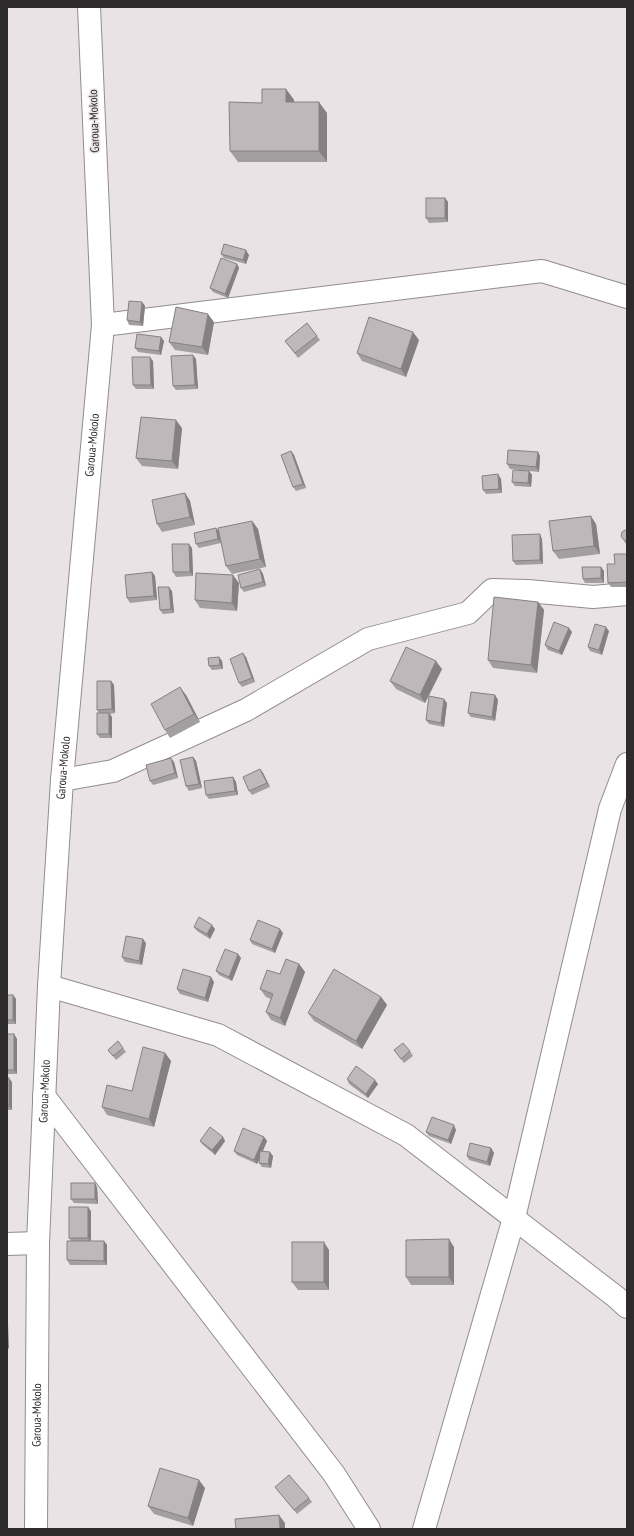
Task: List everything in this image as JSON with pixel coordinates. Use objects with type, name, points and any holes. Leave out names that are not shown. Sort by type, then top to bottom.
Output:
[{"type":"street","name":"Garoua-Mokolo","points":[[36,1529],[38,1243],[49,986],[62,780],[103,325],[89,7]]},
{"type":"street","points":[[103,325],[542,270],[627,297]]},
{"type":"street","points":[[62,780],[113,771],[246,710],[368,639],[468,613],[492,590],[528,591],[593,597],[627,594]]},
{"type":"street","points":[[424,1529],[514,1218],[610,809],[627,764]]},
{"type":"street","points":[[49,986],[218,1035],[406,1135],[627,1307]]},
{"type":"street","points":[[44,1096],[334,1474],[369,1529]]},
{"type":"street","points":[[7,1244],[38,1243]]},
{"type":"building","points":[[262,89],[286,89],[286,102],[319,102],[319,151],[230,151],[229,102],[262,103]]},
{"type":"building","points":[[426,198],[445,198],[445,218],[426,218]]},
{"type":"building","points":[[224,244],[246,250],[243,260],[221,254]]},
{"type":"building","points":[[221,258],[237,264],[225,294],[210,288]]},
{"type":"building","points":[[129,301],[142,302],[140,322],[127,320]]},
{"type":"building","points":[[176,307],[208,314],[202,347],[169,342]]},
{"type":"building","points":[[369,317],[413,332],[401,369],[357,353]]},
{"type":"building","points":[[307,323],[317,336],[295,353],[285,341]]},
{"type":"building","points":[[137,334],[161,337],[159,351],[135,348]]},
{"type":"building","points":[[193,355],[195,385],[173,386],[171,356]]},
{"type":"building","points":[[132,357],[150,357],[151,385],[133,385]]},
{"type":"building","points":[[141,417],[176,420],[172,461],[136,458]]},
{"type":"building","points":[[508,450],[538,452],[536,467],[507,464]]},
{"type":"building","points":[[291,451],[303,484],[293,487],[281,455]]},
{"type":"building","points":[[513,470],[529,471],[528,483],[512,482]]},
{"type":"building","points":[[498,474],[499,489],[483,490],[482,476]]},
{"type":"building","points":[[185,493],[190,517],[157,524],[152,500]]},
{"type":"building","points":[[591,516],[594,546],[553,551],[549,521]]},
{"type":"building","points":[[252,521],[260,559],[226,566],[218,528]]},
{"type":"building","points":[[216,528],[218,539],[196,544],[194,533]]},
{"type":"building","points":[[625,530],[627,531],[626,541],[621,536],[622,532]]},
{"type":"building","points":[[540,534],[540,560],[513,561],[512,535]]},
{"type":"building","points":[[172,544],[189,544],[190,572],[173,572]]},
{"type":"building","points":[[614,554],[627,554],[627,582],[608,583],[607,564],[615,564]]},
{"type":"building","points":[[582,567],[601,567],[601,578],[583,579]]},
{"type":"building","points":[[260,569],[263,582],[241,588],[238,575]]},
{"type":"building","points":[[152,572],[154,596],[127,598],[125,575]]},
{"type":"building","points":[[196,573],[233,575],[232,603],[195,600]]},
{"type":"building","points":[[158,587],[169,587],[171,609],[160,610]]},
{"type":"building","points":[[494,597],[538,602],[531,665],[488,660]]},
{"type":"building","points":[[554,622],[569,628],[559,651],[545,645]]},
{"type":"building","points":[[595,624],[606,627],[599,650],[588,647]]},
{"type":"building","points":[[406,647],[436,661],[420,695],[390,681]]},
{"type":"building","points":[[243,653],[252,678],[239,683],[230,659]]},
{"type":"building","points":[[219,657],[220,665],[209,666],[208,658]]},
{"type":"building","points":[[97,681],[111,681],[112,709],[97,710]]},
{"type":"building","points":[[180,687],[194,714],[165,730],[151,704]]},
{"type":"building","points":[[471,692],[495,695],[492,717],[468,713]]},
{"type":"building","points":[[429,696],[444,699],[441,723],[426,720]]},
{"type":"building","points":[[97,713],[109,713],[109,734],[97,734]]},
{"type":"building","points":[[193,757],[199,784],[186,786],[180,760]]},
{"type":"building","points":[[171,758],[175,773],[150,781],[146,765]]},
{"type":"building","points":[[260,769],[267,783],[249,791],[243,777]]},
{"type":"building","points":[[233,777],[235,791],[206,795],[204,781]]},
{"type":"building","points":[[199,917],[212,925],[207,934],[194,927]]},
{"type":"building","points":[[258,920],[280,929],[272,949],[250,940]]},
{"type":"building","points":[[126,936],[143,939],[139,961],[122,957]]},
{"type":"building","points":[[225,949],[238,954],[229,977],[216,971]]},
{"type":"building","points":[[286,959],[299,964],[280,1018],[266,1012],[273,994],[260,989],[267,970],[280,974]]},
{"type":"building","points":[[183,969],[211,977],[205,998],[177,989]]},
{"type":"building","points":[[334,969],[381,997],[356,1041],[308,1013]]},
{"type":"building","points":[[7,995],[13,995],[13,1020],[7,1020]]},
{"type":"building","points":[[7,1034],[14,1034],[14,1070],[7,1070]]},
{"type":"building","points":[[118,1041],[123,1048],[113,1056],[108,1050]]},
{"type":"building","points":[[403,1043],[410,1051],[401,1059],[394,1050]]},
{"type":"building","points":[[143,1047],[165,1053],[149,1119],[102,1107],[107,1085],[132,1091]]},
{"type":"building","points":[[356,1066],[375,1080],[366,1094],[347,1079]]},
{"type":"building","points":[[7,1078],[9,1078],[9,1106],[7,1106]]},
{"type":"building","points":[[432,1117],[454,1125],[448,1140],[426,1132]]},
{"type":"building","points":[[210,1127],[223,1137],[212,1150],[200,1141]]},
{"type":"building","points":[[243,1128],[264,1137],[254,1160],[234,1151]]},
{"type":"building","points":[[470,1143],[491,1148],[487,1162],[467,1156]]},
{"type":"building","points":[[260,1151],[270,1152],[268,1164],[259,1163]]},
{"type":"building","points":[[71,1183],[95,1183],[95,1199],[71,1199]]},
{"type":"building","points":[[69,1207],[88,1207],[88,1238],[69,1238]]},
{"type":"building","points":[[449,1239],[449,1277],[406,1277],[406,1240]]},
{"type":"building","points":[[67,1241],[104,1241],[104,1261],[67,1260]]},
{"type":"building","points":[[292,1242],[324,1242],[324,1282],[292,1282]]},
{"type":"building","points":[[160,1468],[199,1480],[188,1518],[148,1506]]},
{"type":"building","points":[[289,1475],[309,1498],[294,1510],[275,1487]]},
{"type":"building","points":[[279,1515],[280,1529],[236,1529],[235,1519]]}]
